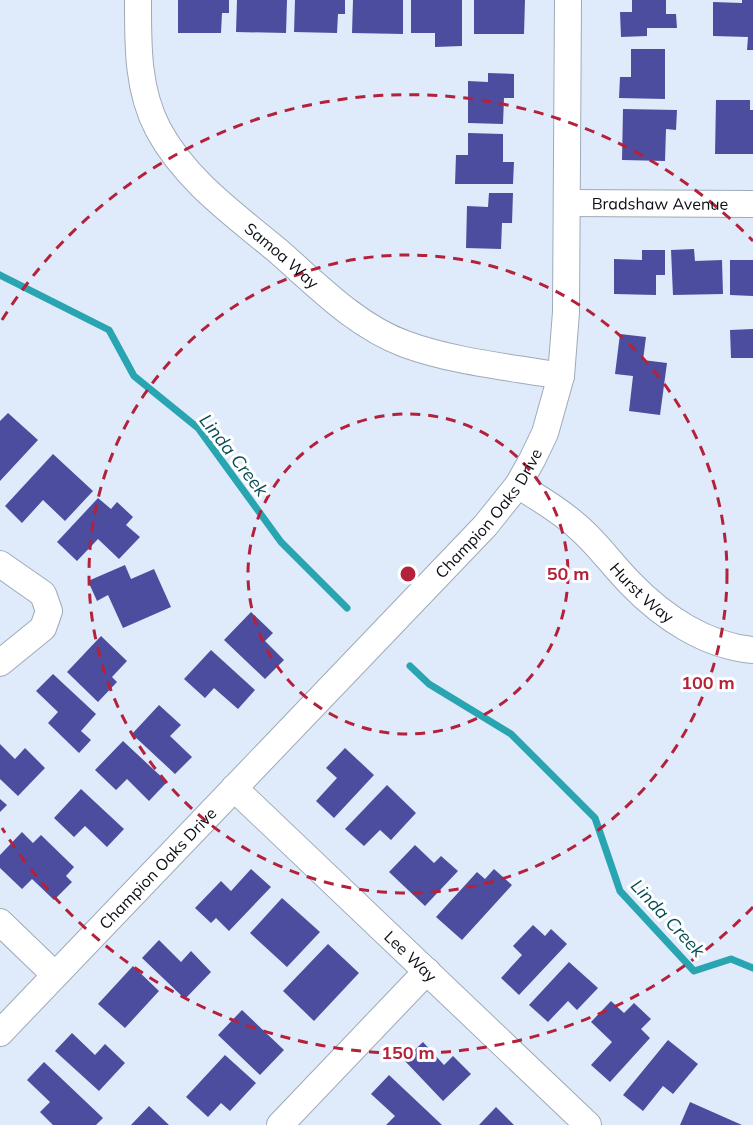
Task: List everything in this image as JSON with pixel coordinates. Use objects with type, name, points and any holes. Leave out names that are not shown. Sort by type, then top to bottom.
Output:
[{"type":"street","name":"Samoa Way","points":[[138,0],[140,69],[149,108],[172,151],[207,190],[345,310],[378,332],[406,345],[437,354],[561,376]]},
{"type":"street","name":"Champion Oaks Drive","points":[[0,1033],[485,526],[518,485],[545,433],[561,376],[565,340],[568,0]]},
{"type":"street","name":"Bradshaw Avenue","points":[[567,203],[753,204]]},
{"type":"street","name":"Hurst Way","points":[[518,485],[579,527],[630,583],[680,624],[711,640],[753,650]]},
{"type":"street","points":[[0,564],[43,594],[49,611],[43,628],[0,663]]},
{"type":"street","name":"Lee Way","points":[[234,788],[588,1125]]},
{"type":"street","points":[[0,922],[55,975]]},
{"type":"street","points":[[280,1125],[427,971]]},
{"type":"building","points":[[178,0],[229,0],[229,13],[222,13],[221,33],[178,33]]},
{"type":"building","points":[[237,0],[287,0],[286,33],[236,32]]},
{"type":"building","points":[[295,0],[345,0],[345,14],[338,14],[337,33],[294,32]]},
{"type":"building","points":[[353,0],[403,0],[403,34],[352,33]]},
{"type":"building","points":[[411,0],[462,0],[462,46],[435,47],[435,33],[411,33]]},
{"type":"building","points":[[474,0],[525,0],[524,34],[474,34]]},
{"type":"building","points":[[632,0],[666,0],[666,14],[676,14],[677,28],[647,28],[647,36],[621,37],[620,12],[632,12]]},
{"type":"building","points":[[742,0],[753,0],[753,50],[747,50],[748,37],[713,36],[713,2],[742,3]]},
{"type":"building","points":[[631,49],[665,49],[665,99],[619,98],[620,77],[631,77]]},
{"type":"building","points":[[488,73],[514,74],[514,98],[504,98],[503,124],[468,123],[468,81],[488,82]]},
{"type":"building","points":[[716,100],[750,100],[750,110],[753,110],[753,154],[715,154]]},
{"type":"building","points":[[623,109],[677,110],[676,130],[666,129],[665,161],[622,160]]},
{"type":"building","points":[[468,133],[503,134],[503,162],[514,162],[513,184],[455,184],[456,155],[468,155]]},
{"type":"building","points":[[489,193],[513,193],[512,223],[502,223],[501,249],[466,248],[467,206],[488,207]]},
{"type":"building","points":[[694,249],[695,261],[722,260],[723,294],[673,295],[671,250]]},
{"type":"building","points":[[642,250],[665,250],[665,275],[656,275],[656,295],[614,294],[614,259],[642,260]]},
{"type":"building","points":[[730,260],[753,260],[753,296],[730,295]]},
{"type":"building","points":[[753,329],[753,358],[731,358],[730,330]]},
{"type":"building","points":[[620,334],[646,337],[643,360],[667,363],[660,415],[629,411],[633,376],[615,374]]},
{"type":"building","points":[[8,413],[38,440],[0,481],[0,421]]},
{"type":"building","points":[[53,454],[93,491],[65,521],[43,500],[22,523],[5,506]]},
{"type":"building","points":[[98,498],[111,509],[117,502],[133,517],[126,525],[140,537],[119,559],[98,539],[77,561],[57,542]]},
{"type":"building","points":[[125,565],[131,579],[154,569],[171,607],[123,628],[108,595],[97,601],[88,581]]},
{"type":"building","points":[[251,612],[273,633],[265,641],[284,660],[265,679],[224,640]]},
{"type":"building","points":[[101,636],[127,661],[112,677],[117,682],[98,702],[67,672]]},
{"type":"building","points":[[211,650],[255,690],[238,709],[214,688],[205,698],[184,679]]},
{"type":"building","points":[[53,674],[96,714],[81,731],[91,740],[79,753],[48,723],[58,712],[36,691]]},
{"type":"building","points":[[159,705],[181,725],[170,736],[192,757],[175,774],[132,734]]},
{"type":"building","points":[[123,741],[167,782],[149,801],[127,779],[116,790],[95,770]]},
{"type":"building","points":[[0,744],[15,759],[25,748],[45,768],[18,796],[0,779]]},
{"type":"building","points":[[345,748],[374,775],[334,818],[316,801],[337,778],[326,768]]},
{"type":"building","points":[[387,785],[416,813],[391,840],[380,830],[364,846],[345,829]]},
{"type":"building","points":[[81,789],[124,829],[107,847],[85,826],[74,837],[54,818]]},
{"type":"building","points":[[0,799],[7,805],[0,812]]},
{"type":"building","points":[[22,832],[33,843],[41,835],[74,867],[66,876],[72,882],[54,900],[32,879],[22,889],[0,868],[0,855]]},
{"type":"building","points":[[415,845],[434,863],[441,856],[458,871],[425,906],[389,872]]},
{"type":"building","points":[[251,869],[271,887],[229,931],[216,918],[211,923],[195,908],[221,881],[231,891]]},
{"type":"building","points":[[494,869],[512,885],[462,940],[436,917],[477,872],[485,879]]},
{"type":"building","points":[[282,898],[320,932],[287,967],[250,933]]},
{"type":"building","points":[[533,925],[545,936],[551,929],[567,944],[519,995],[501,978],[522,955],[513,946]]},
{"type":"building","points":[[159,940],[181,962],[191,951],[211,972],[185,999],[142,958]]},
{"type":"building","points":[[328,944],[359,973],[314,1021],[283,991]]},
{"type":"building","points":[[569,962],[598,988],[577,1010],[568,1001],[548,1022],[529,1005]]},
{"type":"building","points":[[133,966],[159,991],[125,1028],[98,1004]]},
{"type":"building","points":[[611,1001],[624,1013],[634,1003],[651,1019],[641,1029],[650,1038],[610,1082],[591,1065],[612,1042],[591,1022]]},
{"type":"building","points":[[242,1010],[284,1050],[260,1075],[218,1035]]},
{"type":"building","points":[[72,1033],[95,1055],[105,1044],[125,1063],[99,1091],[55,1051]]},
{"type":"building","points":[[668,1040],[698,1064],[673,1094],[663,1086],[643,1111],[623,1095]]},
{"type":"building","points":[[423,1042],[444,1065],[453,1056],[471,1074],[443,1101],[404,1060]]},
{"type":"building","points":[[225,1055],[256,1083],[230,1111],[221,1103],[208,1117],[186,1097]]},
{"type":"building","points":[[44,1062],[103,1118],[96,1125],[53,1125],[40,1112],[50,1102],[27,1080]]},
{"type":"building","points":[[389,1075],[442,1125],[386,1125],[395,1116],[371,1094]]},
{"type":"building","points":[[690,1102],[742,1125],[680,1125]]},
{"type":"building","points":[[149,1106],[169,1125],[131,1125]]},
{"type":"building","points":[[496,1107],[514,1125],[479,1125]]},
{"type":"waterway","name":"Linda Creek","points":[[0,275],[109,330],[134,376],[198,428],[281,542],[347,608]]},
{"type":"waterway","name":"Linda Creek","points":[[410,666],[429,684],[511,734],[595,818],[620,891],[694,971],[731,959],[753,968]]}]
